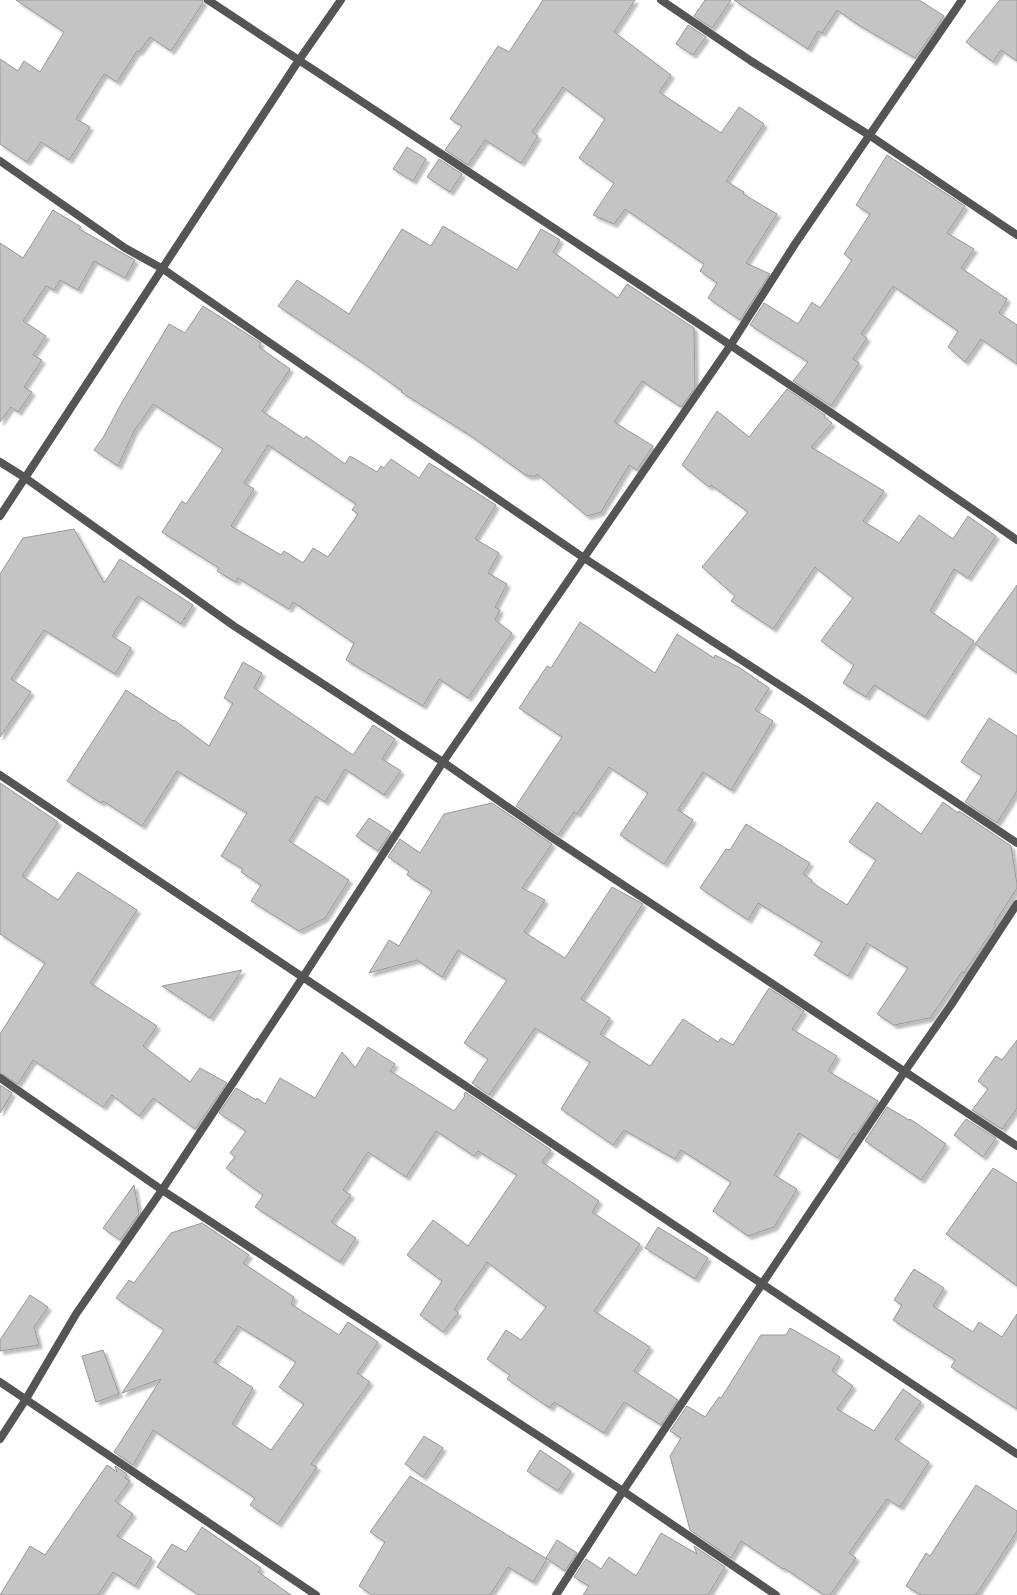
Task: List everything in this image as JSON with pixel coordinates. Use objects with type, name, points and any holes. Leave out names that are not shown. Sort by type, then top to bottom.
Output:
[{"type":"street","points":[[208,0],[446,156],[844,421],[1017,540]]},
{"type":"street","points":[[0,516],[24,477],[163,269],[299,60],[341,0]]},
{"type":"street","points":[[661,0],[751,61],[869,135],[1017,235]]},
{"type":"street","points":[[0,1439],[26,1399],[76,1314],[162,1190],[443,762],[730,346],[795,244],[962,0]]},
{"type":"street","points":[[0,161],[125,248],[163,269],[385,423],[584,558],[806,702],[1017,843]]},
{"type":"street","points":[[0,462],[24,477],[234,626],[443,762],[564,846],[1017,1146]]},
{"type":"street","points":[[0,775],[1017,1454]]},
{"type":"street","points":[[556,1595],[623,1491],[904,1071],[951,1005],[1017,904]]},
{"type":"street","points":[[0,1078],[162,1190],[310,1285],[474,1395],[623,1491],[776,1595]]},
{"type":"street","points":[[0,1382],[316,1595]]},
{"type":"building","points":[[16,0],[203,0],[203,3],[171,51],[150,37],[139,52],[137,51],[117,82],[104,74],[76,119],[90,127],[69,160],[41,142],[27,162],[0,144],[0,59],[18,71],[24,61],[40,72],[64,32]]},
{"type":"building","points":[[543,0],[635,0],[614,32],[671,75],[659,92],[721,133],[739,107],[764,124],[726,181],[744,192],[743,194],[777,214],[746,263],[770,274],[740,320],[708,298],[717,283],[700,271],[704,264],[625,209],[614,224],[593,215],[614,183],[579,158],[605,119],[563,87],[532,132],[538,136],[521,163],[485,140],[468,165],[445,150],[462,126],[450,119],[498,46],[509,52]]},
{"type":"building","points":[[705,0],[731,0],[712,28],[694,16]]},
{"type":"building","points":[[734,0],[919,0],[944,16],[915,58],[857,24],[837,10],[822,33],[818,31],[808,49]]},
{"type":"building","points":[[1000,0],[1017,0],[1017,61],[1001,50],[993,62],[966,42]]},
{"type":"building","points":[[688,25],[706,37],[693,55],[676,44]]},
{"type":"building","points":[[407,147],[426,159],[413,181],[393,169]]},
{"type":"building","points":[[887,155],[965,206],[947,233],[974,249],[961,268],[1007,299],[999,313],[1017,325],[1017,364],[981,339],[965,362],[948,347],[958,331],[893,286],[861,334],[867,338],[853,359],[859,363],[831,406],[793,381],[808,362],[750,325],[764,303],[798,324],[812,302],[820,308],[852,260],[844,254],[870,214],[856,205]]},
{"type":"building","points":[[439,159],[462,174],[450,192],[427,177]]},
{"type":"building","points":[[53,210],[81,227],[79,229],[135,260],[125,278],[94,261],[78,290],[60,280],[54,290],[46,286],[23,321],[46,336],[33,355],[42,360],[24,387],[32,392],[18,412],[11,407],[0,422],[0,243],[23,258]]},
{"type":"building","points":[[443,226],[517,270],[541,229],[560,240],[553,252],[618,298],[627,284],[694,328],[695,388],[681,407],[642,381],[614,422],[653,446],[637,470],[629,465],[601,512],[587,516],[537,474],[535,476],[527,476],[471,436],[401,392],[402,391],[366,365],[278,306],[297,280],[349,314],[402,229],[431,246]]},
{"type":"building","points":[[203,306],[261,343],[259,347],[290,369],[262,411],[304,439],[306,436],[345,464],[350,456],[377,472],[381,466],[384,468],[391,459],[419,478],[429,463],[496,505],[475,539],[499,553],[488,573],[507,584],[495,607],[500,610],[495,620],[512,633],[468,698],[439,679],[423,706],[346,660],[354,643],[293,602],[289,609],[238,578],[236,582],[217,571],[219,568],[162,532],[182,501],[186,504],[223,449],[153,404],[134,431],[118,466],[94,450],[104,436],[121,404],[169,324],[185,333]],"holes":[[[268,445],[356,504],[352,510],[358,514],[328,557],[313,548],[303,563],[284,551],[281,555],[231,526],[254,489],[244,483]]]},
{"type":"building","points":[[787,389],[825,415],[824,417],[832,423],[811,447],[884,491],[863,521],[899,543],[919,515],[953,539],[968,516],[996,536],[968,578],[954,569],[930,611],[974,641],[925,717],[874,685],[866,697],[843,683],[854,665],[821,641],[853,598],[815,567],[773,629],[731,601],[735,596],[702,567],[748,512],[711,485],[709,487],[682,465],[717,411],[749,437]]},
{"type":"building","points":[[74,529],[104,583],[120,559],[193,605],[181,624],[138,596],[112,636],[131,648],[115,674],[44,630],[11,679],[31,692],[0,737],[0,574],[23,538]]},
{"type":"building","points":[[1017,585],[1017,673],[975,644]]},
{"type":"building","points":[[580,622],[655,673],[677,634],[714,658],[715,655],[740,668],[769,688],[755,710],[773,721],[731,790],[703,772],[678,810],[693,820],[664,864],[620,835],[648,793],[609,767],[577,814],[574,812],[558,835],[516,806],[562,737],[519,708],[547,666],[551,668]]},
{"type":"building","points":[[243,662],[262,673],[254,688],[353,755],[373,725],[395,739],[382,759],[401,771],[384,795],[345,769],[325,802],[316,796],[289,841],[349,880],[325,918],[299,931],[251,901],[261,885],[241,872],[243,869],[221,856],[247,813],[177,771],[142,826],[103,801],[101,803],[67,781],[126,690],[173,721],[174,720],[209,746],[233,703],[224,698]]},
{"type":"building","points":[[989,718],[1017,736],[1017,791],[997,823],[965,802],[982,776],[961,762]]},
{"type":"building","points":[[0,783],[58,822],[22,876],[58,900],[78,872],[137,910],[90,983],[157,1026],[143,1046],[190,1082],[200,1068],[227,1083],[195,1129],[153,1098],[139,1116],[112,1095],[103,1107],[33,1060],[18,1084],[0,1073],[0,1034],[45,963],[0,934]]},
{"type":"building","points":[[877,802],[921,834],[943,802],[958,813],[959,811],[1011,846],[1017,884],[1017,888],[994,924],[996,925],[964,973],[962,972],[930,1018],[894,1025],[877,1014],[908,968],[867,943],[848,976],[814,955],[822,942],[758,903],[748,920],[700,888],[726,849],[730,850],[746,824],[810,863],[803,874],[812,880],[811,882],[847,905],[876,860],[849,842]]},
{"type":"building","points":[[492,803],[552,844],[522,888],[545,900],[524,932],[565,958],[612,887],[643,904],[581,999],[610,1018],[600,1034],[650,1066],[683,1019],[718,1042],[721,1038],[733,1045],[769,988],[804,1011],[792,1029],[837,1056],[828,1071],[878,1101],[856,1135],[854,1133],[838,1158],[799,1133],[774,1175],[797,1189],[774,1227],[748,1236],[713,1211],[731,1182],[681,1150],[675,1159],[624,1130],[613,1145],[561,1109],[590,1062],[535,1028],[489,1095],[472,1083],[488,1059],[464,1043],[507,980],[458,950],[442,977],[417,960],[369,973],[389,940],[399,946],[432,891],[407,875],[409,871],[388,857],[400,839],[420,853],[444,814]]},
{"type":"building","points":[[369,818],[391,832],[378,851],[356,836]]},
{"type":"building","points":[[242,970],[210,1018],[162,986]]},
{"type":"building","points":[[1017,1040],[1017,1108],[1002,1129],[972,1110],[988,1089],[978,1081],[996,1056],[1002,1060]]},
{"type":"building","points":[[368,1047],[395,1064],[390,1071],[454,1111],[465,1096],[465,1092],[551,1150],[542,1162],[599,1201],[592,1212],[640,1244],[594,1311],[650,1347],[634,1371],[678,1400],[661,1425],[624,1402],[604,1433],[554,1402],[550,1408],[507,1379],[510,1375],[487,1359],[506,1330],[521,1340],[546,1307],[487,1262],[454,1309],[458,1313],[443,1332],[420,1315],[442,1281],[407,1255],[433,1220],[468,1246],[517,1175],[478,1151],[474,1156],[436,1131],[406,1177],[368,1152],[343,1190],[351,1195],[331,1222],[356,1238],[340,1262],[255,1207],[263,1195],[226,1168],[235,1157],[230,1153],[246,1131],[219,1113],[236,1088],[256,1100],[257,1098],[265,1104],[280,1078],[315,1098],[342,1052],[355,1068]]},
{"type":"building","points":[[0,1085],[12,1093],[0,1113]]},
{"type":"building","points":[[887,1107],[909,1120],[910,1119],[946,1144],[921,1180],[865,1141]]},
{"type":"building","points":[[966,1119],[996,1138],[983,1157],[954,1135]]},
{"type":"building","points":[[993,1168],[1017,1183],[1017,1286],[946,1234]]},
{"type":"building","points":[[134,1185],[139,1214],[120,1240],[103,1228]]},
{"type":"building","points":[[202,1223],[249,1255],[243,1263],[294,1297],[291,1304],[339,1335],[348,1322],[378,1342],[357,1373],[370,1382],[311,1464],[317,1467],[278,1524],[250,1505],[255,1498],[153,1430],[133,1465],[114,1452],[161,1379],[122,1393],[164,1330],[116,1298],[129,1280],[134,1283],[171,1233]],"holes":[[[238,1326],[296,1362],[279,1387],[304,1404],[271,1450],[232,1424],[253,1388],[214,1362]]]},
{"type":"building","points":[[658,1227],[708,1258],[695,1279],[645,1248]]},
{"type":"building","points":[[914,1269],[944,1288],[933,1306],[973,1332],[979,1322],[1002,1337],[1017,1314],[1017,1409],[951,1367],[955,1360],[893,1320],[902,1305],[894,1300]]},
{"type":"building","points":[[30,1295],[48,1307],[34,1327],[39,1345],[0,1351],[0,1340]]},
{"type":"building","points":[[790,1328],[840,1357],[832,1371],[853,1386],[837,1409],[874,1431],[903,1389],[921,1402],[895,1439],[929,1462],[900,1507],[887,1499],[849,1553],[856,1558],[830,1595],[824,1595],[741,1541],[731,1558],[690,1530],[670,1456],[681,1438],[670,1431],[687,1406],[705,1417],[719,1397],[721,1398],[761,1335],[786,1335]]},
{"type":"building","points":[[103,1350],[119,1394],[96,1402],[82,1356]]},
{"type":"building","points":[[424,1436],[443,1448],[423,1477],[405,1464]]},
{"type":"building","points":[[540,1450],[571,1471],[558,1491],[527,1471]]},
{"type":"building","points":[[107,1465],[117,1472],[115,1466],[127,1474],[125,1478],[130,1481],[115,1501],[133,1514],[117,1536],[152,1558],[135,1586],[113,1572],[98,1595],[0,1595],[30,1546],[45,1555]]},
{"type":"building","points":[[410,1476],[547,1559],[533,1582],[508,1567],[490,1595],[372,1595],[359,1586],[385,1542],[370,1532]]},
{"type":"building","points":[[976,1485],[1017,1511],[1017,1531],[976,1595],[921,1595],[906,1586],[926,1553],[930,1556]]},
{"type":"building","points":[[202,1527],[261,1568],[258,1572],[291,1595],[199,1595],[157,1567],[172,1544],[186,1552]]},
{"type":"building","points":[[661,1533],[697,1554],[694,1546],[725,1567],[708,1595],[583,1595],[589,1586],[574,1577],[586,1559],[601,1569],[609,1557],[636,1576]]},
{"type":"building","points":[[557,1540],[577,1553],[565,1571],[546,1558]]}]
